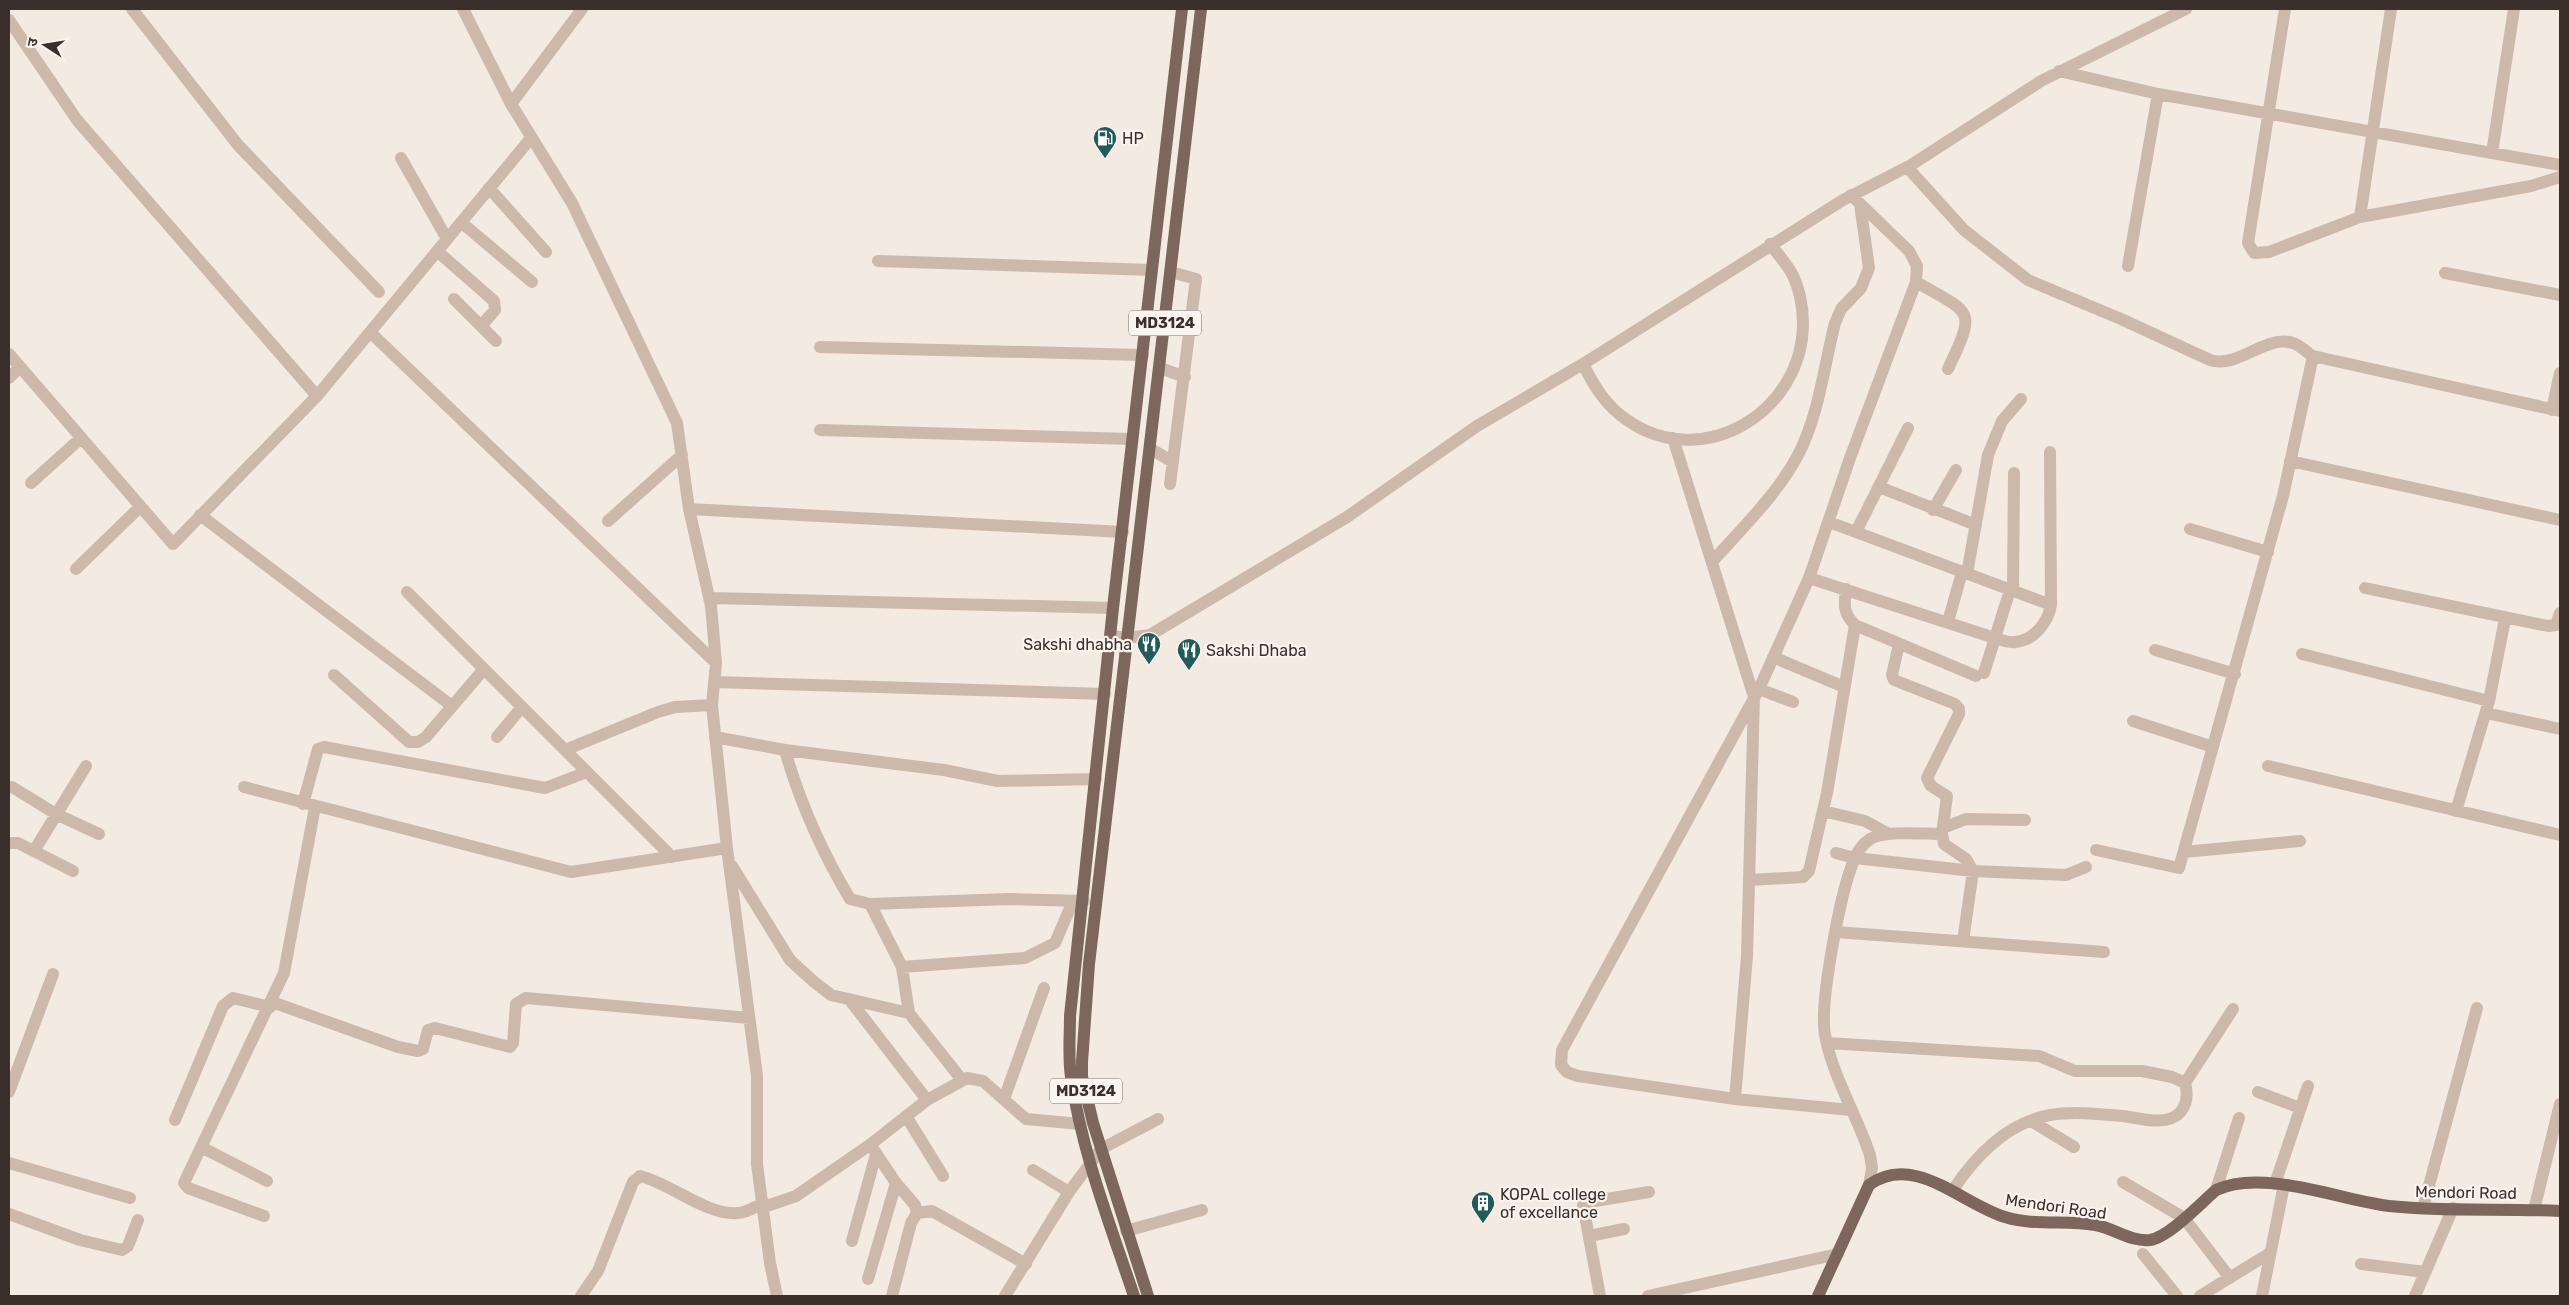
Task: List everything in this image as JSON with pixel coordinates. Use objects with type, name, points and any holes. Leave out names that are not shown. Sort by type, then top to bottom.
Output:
[{"type":"main road","name":"MD3124","points":[[1112,636],[1113,608],[1182,9]]},
{"type":"main road","name":"MD3124","points":[[1148,1296],[1101,1149],[1082,1078],[1082,1062],[1089,964],[1101,878],[1201,9]]},
{"type":"main road","points":[[1140,386],[1158,388]]},
{"type":"main road","points":[[1112,636],[1096,779],[1078,901],[1070,1016],[1070,1075],[1089,1165],[1134,1296]]},
{"type":"main road","name":"Mendori Road","points":[[1869,1186],[1879,1178],[1902,1174],[1937,1183],[1953,1190],[1977,1205],[2007,1218],[2096,1225],[2136,1239],[2151,1240],[2165,1233],[2216,1190],[2226,1186],[2280,1185],[2388,1206],[2560,1211]]},
{"type":"main road","points":[[1818,1296],[1869,1186]]},
{"type":"street","points":[[132,9],[238,145],[379,292]]},
{"type":"street","points":[[463,9],[511,104],[576,212],[677,423],[688,509],[710,598],[716,663],[712,705],[715,737],[757,1076],[757,1164],[764,1205],[770,1262],[777,1296]]},
{"type":"street","points":[[511,104],[582,9]]},
{"type":"street","points":[[1112,636],[1128,638],[1150,635],[1347,517],[1477,426],[1560,376],[1584,364],[1770,244],[1907,167],[2059,71],[2186,9]]},
{"type":"street","points":[[2285,9],[2248,243],[2250,249],[2260,254],[2269,252],[2360,216],[2531,186],[2560,177]]},
{"type":"street","points":[[2360,216],[2391,9]]},
{"type":"street","points":[[2492,152],[2514,9]]},
{"type":"street","points":[[9,20],[77,120],[317,396]]},
{"type":"street","points":[[2059,71],[2158,94],[2372,130],[2560,165]]},
{"type":"street","points":[[2128,266],[2158,94]]},
{"type":"street","points":[[9,354],[173,544],[317,396],[531,138]]},
{"type":"street","points":[[401,158],[447,239]]},
{"type":"street","points":[[1907,167],[1964,230],[2028,280],[2218,363],[2240,357],[2270,344],[2293,343],[2313,356],[2556,411],[2560,374]]},
{"type":"street","points":[[489,188],[546,252]]},
{"type":"street","points":[[1851,1110],[1735,1099],[1578,1076],[1567,1072],[1561,1065],[1561,1057],[1562,1050],[1756,693],[1773,657],[1809,578],[1850,458],[1916,282],[1917,266],[1909,251],[1856,197]]},
{"type":"street","points":[[1712,562],[1781,481],[1798,455],[1807,435],[1835,322],[1840,309],[1860,288],[1869,268],[1856,197]]},
{"type":"street","points":[[461,222],[532,282]]},
{"type":"street","points":[[1584,364],[1594,386],[1609,405],[1628,421],[1642,428],[1673,438],[1708,438],[1742,427],[1771,406],[1792,377],[1803,342],[1803,307],[1791,273],[1770,244]]},
{"type":"street","points":[[437,251],[494,301],[495,310],[481,326]]},
{"type":"street","points":[[878,261],[1152,270]]},
{"type":"street","points":[[1170,484],[1196,279],[1171,272]]},
{"type":"street","points":[[2445,273],[2560,295]]},
{"type":"street","points":[[1916,282],[1958,306],[1964,314],[1966,329],[1948,369]]},
{"type":"street","points":[[454,299],[496,341]]},
{"type":"street","points":[[370,332],[716,663]]},
{"type":"street","points":[[820,347],[1143,355]]},
{"type":"street","points":[[2096,850],[2179,868],[2268,552],[2313,356]]},
{"type":"street","points":[[9,378],[20,367]]},
{"type":"street","points":[[1160,368],[1185,377]]},
{"type":"street","points":[[1948,622],[1965,573],[1976,525],[1982,482],[1996,431],[2021,399]]},
{"type":"street","points":[[1856,532],[1908,428]]},
{"type":"street","points":[[820,430],[1132,439]]},
{"type":"street","points":[[31,483],[81,438]]},
{"type":"street","points":[[1673,438],[1756,693],[1747,956],[1735,1099]]},
{"type":"street","points":[[1151,449],[1173,462]]},
{"type":"street","points":[[1809,578],[1995,638],[2014,643],[2027,638],[2045,623],[2050,605],[2050,452]]},
{"type":"street","points":[[608,521],[682,455]]},
{"type":"street","points":[[2290,462],[2560,520]]},
{"type":"street","points":[[1933,510],[1956,470]]},
{"type":"street","points":[[1846,589],[1844,608],[1848,618],[1855,625],[1899,644],[1980,674],[2012,591],[2014,473]]},
{"type":"street","points":[[1879,487],[1933,510],[1976,525]]},
{"type":"street","points":[[76,570],[140,507]]},
{"type":"street","points":[[688,509],[1123,532]]},
{"type":"street","points":[[200,516],[452,706]]},
{"type":"street","points":[[1829,522],[2050,605]]},
{"type":"street","points":[[2190,529],[2268,552]]},
{"type":"street","points":[[2365,588],[2504,619],[2548,626],[2556,625],[2560,613]]},
{"type":"street","points":[[407,592],[672,857]]},
{"type":"street","points":[[710,598],[1113,608]]},
{"type":"street","points":[[2456,811],[2487,707],[2504,619]]},
{"type":"street","points":[[1749,880],[1807,875],[1823,811],[1855,625]]},
{"type":"street","points":[[1899,644],[1892,675],[1894,680],[1955,704],[1959,709],[1959,714],[1927,778],[1930,786],[1948,796],[1942,831],[1944,844],[1966,858],[1973,871],[1963,941]]},
{"type":"street","points":[[2156,650],[2234,674]]},
{"type":"street","points":[[2302,654],[2560,729]]},
{"type":"street","points":[[1773,657],[1844,687]]},
{"type":"street","points":[[334,675],[409,742],[418,742],[426,736],[484,669]]},
{"type":"street","points":[[714,682],[1105,694]]},
{"type":"street","points":[[1756,693],[1793,702]]},
{"type":"street","points":[[565,750],[658,712],[675,707],[712,705]]},
{"type":"street","points":[[497,737],[522,707]]},
{"type":"street","points":[[2133,721],[2213,747]]},
{"type":"street","points":[[715,737],[785,750],[944,770],[998,781],[1096,779]]},
{"type":"street","points":[[302,804],[318,749],[324,747],[536,788],[553,786],[587,772]]},
{"type":"street","points":[[785,750],[798,796],[826,859],[850,899],[870,904],[1009,899],[1078,901],[1055,943],[1025,958],[902,967]]},
{"type":"street","points":[[34,851],[86,766]]},
{"type":"street","points":[[2268,766],[2560,836]]},
{"type":"street","points":[[12,787],[56,814],[100,834]]},
{"type":"street","points":[[244,787],[302,804],[570,872],[672,857],[728,854]]},
{"type":"street","points":[[264,1216],[185,1186],[184,1182],[271,1004],[287,962],[315,807]]},
{"type":"street","points":[[1823,811],[1865,821],[1888,834]]},
{"type":"street","points":[[1869,1186],[1872,1168],[1870,1155],[1834,1066],[1827,1043],[1824,1014],[1836,932],[1855,858],[1867,841],[1888,834],[1942,831],[1966,819],[2026,820]]},
{"type":"street","points":[[2184,852],[2300,841]]},
{"type":"street","points":[[9,843],[18,844],[73,871]]},
{"type":"street","points":[[1836,853],[1855,858],[1973,871],[2066,875],[2086,867]]},
{"type":"street","points":[[728,854],[790,960],[831,995],[909,1013]]},
{"type":"street","points":[[870,904],[902,967],[909,1013],[962,1080]]},
{"type":"street","points":[[1836,932],[2104,952]]},
{"type":"street","points":[[9,1092],[53,974]]},
{"type":"street","points":[[1004,1099],[1044,988]]},
{"type":"street","points":[[175,1120],[223,1006],[233,998],[271,1004],[418,1052],[423,1049],[428,1030],[435,1028],[510,1047],[512,1044],[516,1004],[526,998],[749,1018]]},
{"type":"street","points":[[849,999],[927,1100]]},
{"type":"street","points":[[2423,1208],[2477,1008]]},
{"type":"street","points":[[2185,1083],[2233,1009]]},
{"type":"street","points":[[1827,1043],[2039,1056],[2075,1071],[2142,1071],[2172,1077],[2185,1083],[2188,1091],[2186,1104],[2180,1113],[2170,1119],[2155,1121],[2073,1114],[2050,1115],[2031,1121],[2008,1132],[1986,1148],[1968,1168],[1953,1190]]},
{"type":"street","points":[[585,1295],[598,1271],[634,1182],[640,1176],[716,1210],[741,1213],[796,1196],[874,1149],[906,1116],[927,1100],[967,1078],[983,1081],[1026,1119],[1080,1124]]},
{"type":"street","points":[[2262,1296],[2280,1185],[2300,1108],[2308,1086]]},
{"type":"street","points":[[2258,1092],[2300,1108]]},
{"type":"street","points":[[2534,1210],[2560,1104]]},
{"type":"street","points":[[906,1116],[943,1176]]},
{"type":"street","points":[[2216,1190],[2239,1118]]},
{"type":"street","points":[[1005,1296],[1069,1192],[1101,1149],[1158,1119]]},
{"type":"street","points":[[2031,1121],[2074,1147]]},
{"type":"street","points":[[201,1147],[267,1181]]},
{"type":"street","points":[[874,1149],[896,1183],[916,1205],[917,1213],[911,1223],[892,1296]]},
{"type":"street","points":[[852,1241],[874,1149]]},
{"type":"street","points":[[9,1163],[130,1198]]},
{"type":"street","points":[[1033,1170],[1069,1192]]},
{"type":"street","points":[[2123,1182],[2184,1218],[2230,1278]]},
{"type":"street","points":[[868,1279],[896,1183]]},
{"type":"street","points":[[1600,1296],[1583,1205],[1585,1203],[1649,1192]]},
{"type":"street","points":[[2415,1296],[2453,1208]]},
{"type":"street","points":[[1126,1232],[1202,1210]]},
{"type":"street","points":[[917,1213],[932,1211],[1026,1264]]},
{"type":"street","points":[[9,1214],[80,1240],[122,1250],[128,1246],[138,1220]]},
{"type":"street","points":[[1589,1236],[1624,1229]]},
{"type":"street","points":[[2200,1296],[2270,1253]]},
{"type":"street","points":[[1648,1296],[1838,1254]]},
{"type":"street","points":[[2143,1254],[2176,1296]]},
{"type":"street","points":[[2361,1264],[2425,1272]]},
{"type":"place","name":"HP","points":[[1105,159]]},
{"type":"place","name":"Sakshi dhabha","points":[[1149,665]]},
{"type":"place","name":"Sakshi Dhaba","points":[[1189,671]]},
{"type":"place","name":"KOPAL college of excellance","points":[[1483,1224]]}]
